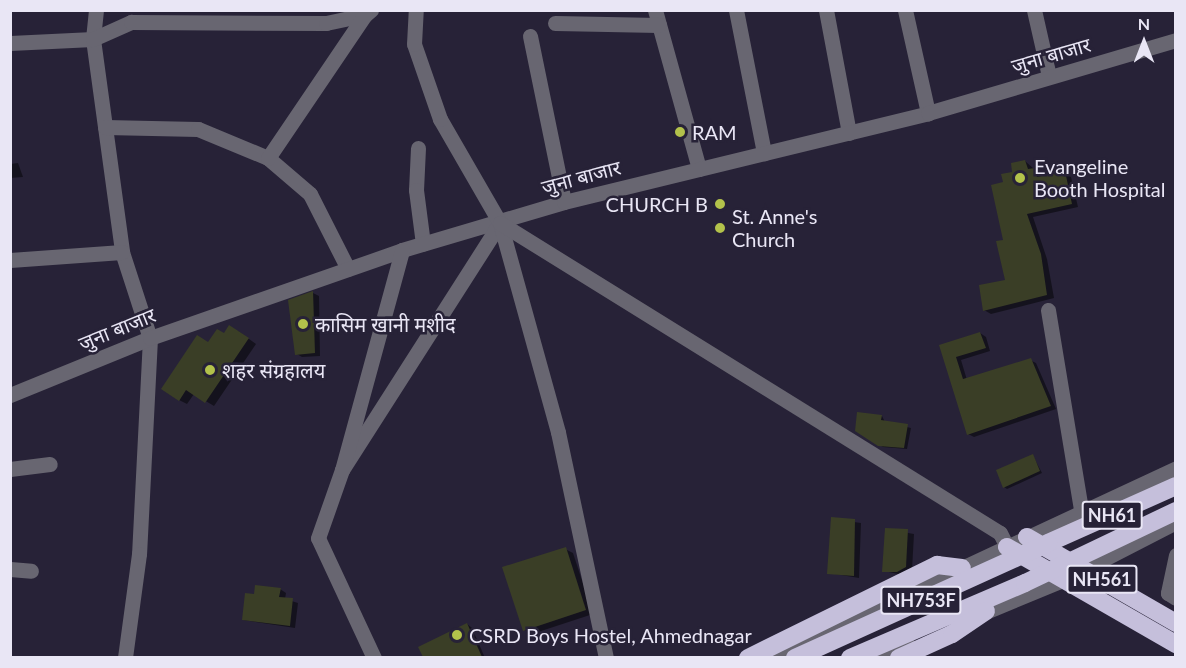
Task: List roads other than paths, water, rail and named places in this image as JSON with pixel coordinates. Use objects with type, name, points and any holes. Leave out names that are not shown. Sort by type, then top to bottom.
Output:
[{"type":"highway","name":"NH61","points":[[1048,543],[1176,486]]},
{"type":"highway","name":"NH61","points":[[850,657],[1025,583],[1176,511]]},
{"type":"highway","name":"NH561","points":[[1027,537],[1085,568],[1176,623]]},
{"type":"highway","points":[[1004,540],[1065,579],[1176,644]]},
{"type":"highway","name":"NH753F","points":[[795,657],[1048,543]]},
{"type":"highway","points":[[748,657],[937,565],[962,568]]},
{"type":"highway","points":[[891,657],[952,634],[986,611]]},
{"type":"street","points":[[96,10],[93,39],[122,252],[150,338],[140,554],[125,657]]},
{"type":"street","points":[[416,10],[414,44],[440,119],[500,223],[558,432],[606,657]]},
{"type":"street","points":[[736,10],[764,153]]},
{"type":"street","points":[[826,10],[849,133]]},
{"type":"street","points":[[905,10],[928,113]]},
{"type":"street","points":[[1034,10],[1049,76]]},
{"type":"street","points":[[10,43],[93,39],[131,22],[176,16],[253,16],[326,24],[368,13]]},
{"type":"street","points":[[268,158],[368,13]]},
{"type":"street","points":[[555,23],[657,18],[699,169]]},
{"type":"street","points":[[530,36],[564,202]]},
{"type":"street","name":"जुना बाजार","points":[[10,395],[150,338],[402,250],[500,223],[564,202],[928,113],[1176,40]]},
{"type":"street","points":[[105,127],[198,129],[268,158],[310,194],[348,269]]},
{"type":"street","points":[[418,148],[416,190],[423,244]]},
{"type":"street","points":[[342,470],[500,223]]},
{"type":"street","points":[[500,223],[1004,540],[962,568],[769,657]]},
{"type":"street","points":[[374,657],[318,538],[342,470],[402,250]]},
{"type":"street","points":[[10,260],[122,252]]},
{"type":"street","points":[[1048,310],[1081,510]]},
{"type":"street","points":[[10,469],[50,464]]},
{"type":"street","points":[[1027,537],[1081,510],[1176,468]]},
{"type":"street","points":[[891,657],[986,611],[1065,579],[1176,522]]},
{"type":"street","name":"NH561","points":[[1004,540],[1027,537]]},
{"type":"street","points":[[1176,555],[1168,593],[1176,598]]},
{"type":"street","points":[[10,570],[31,570]]},
{"type":"place","name":"RAM","points":[[680,132]]},
{"type":"place","name":"Evangeline Booth Hospital","points":[[1020,178]]},
{"type":"place","name":"CHURCH B","points":[[720,204]]},
{"type":"place","name":"St. Anne's Church","points":[[720,228]]},
{"type":"place","name":"कासिम खानी मशीद","points":[[303,324]]},
{"type":"place","name":"शहर संग्रहालय","points":[[210,370]]},
{"type":"place","name":"CSRD Boys Hostel, Ahmednagar","points":[[457,635]]}]
